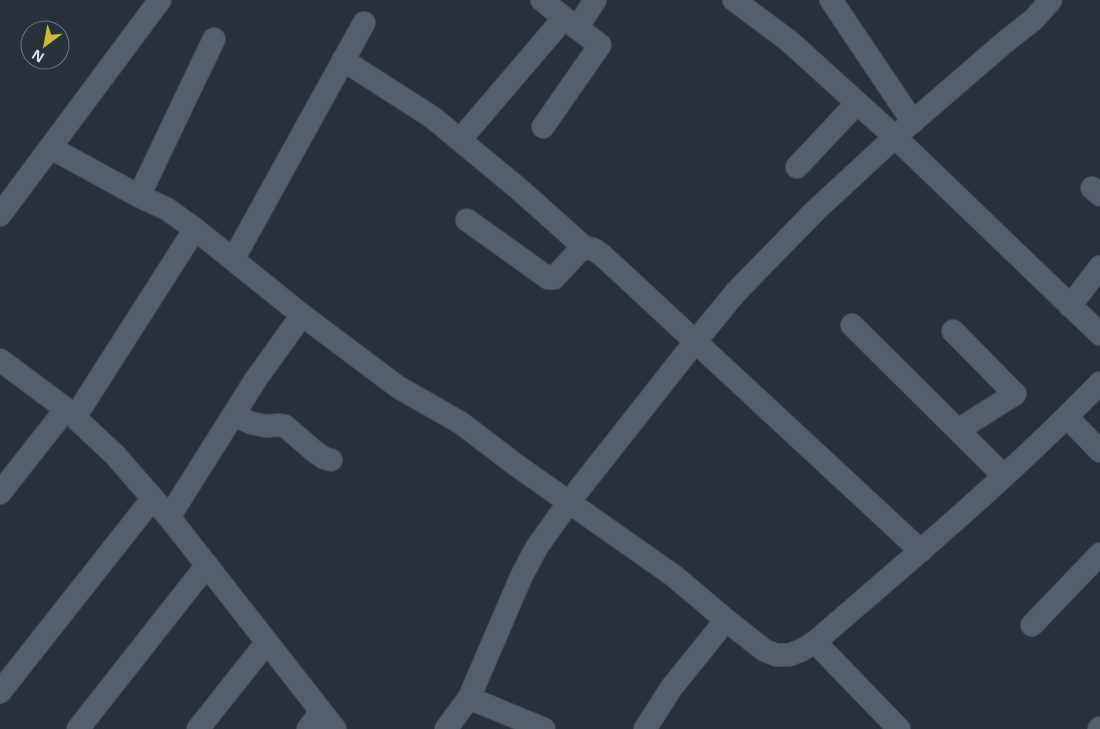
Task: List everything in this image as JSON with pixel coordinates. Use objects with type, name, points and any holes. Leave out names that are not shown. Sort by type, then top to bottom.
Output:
[{"type":"street","points":[[0,215],[160,0]]},
{"type":"street","points":[[542,0],[600,45],[543,127]]},
{"type":"street","points":[[460,140],[595,0]]},
{"type":"street","points":[[734,0],[789,41],[895,137],[1100,334]]},
{"type":"street","points":[[832,0],[913,122]]},
{"type":"street","points":[[446,729],[470,698],[522,576],[537,547],[570,502],[736,292],[816,210],[895,137],[1033,20],[1051,0]]},
{"type":"street","points":[[234,258],[364,23]]},
{"type":"street","points":[[139,196],[214,39]]},
{"type":"street","points":[[343,60],[432,117],[585,248],[593,249],[602,255],[920,551]]},
{"type":"street","points":[[797,167],[857,103]]},
{"type":"street","points":[[51,148],[139,196],[167,209],[234,258],[302,315],[398,388],[461,423],[516,465],[674,576],[764,650],[776,656],[789,655],[815,642],[1004,476],[1100,383]]},
{"type":"street","points":[[468,220],[548,278],[554,278],[578,252],[585,248]]},
{"type":"street","points":[[0,493],[70,413],[195,229]]},
{"type":"street","points":[[1070,306],[1100,267]]},
{"type":"street","points":[[169,517],[256,380],[302,315]]},
{"type":"street","points":[[852,326],[1004,476]]},
{"type":"street","points":[[952,331],[1015,394],[958,430]]},
{"type":"street","points":[[0,360],[70,413],[115,455],[154,498],[267,642],[322,723]]},
{"type":"street","points":[[234,415],[251,424],[285,426],[314,451],[324,458],[331,460]]},
{"type":"street","points":[[1067,417],[1100,452]]},
{"type":"street","points":[[0,692],[154,498]]},
{"type":"street","points":[[1032,625],[1100,554]]},
{"type":"street","points":[[78,729],[207,565]]},
{"type":"street","points":[[645,729],[672,687],[726,620]]},
{"type":"street","points":[[198,729],[267,642]]},
{"type":"street","points":[[815,642],[899,729]]},
{"type":"street","points":[[470,698],[544,729]]}]
